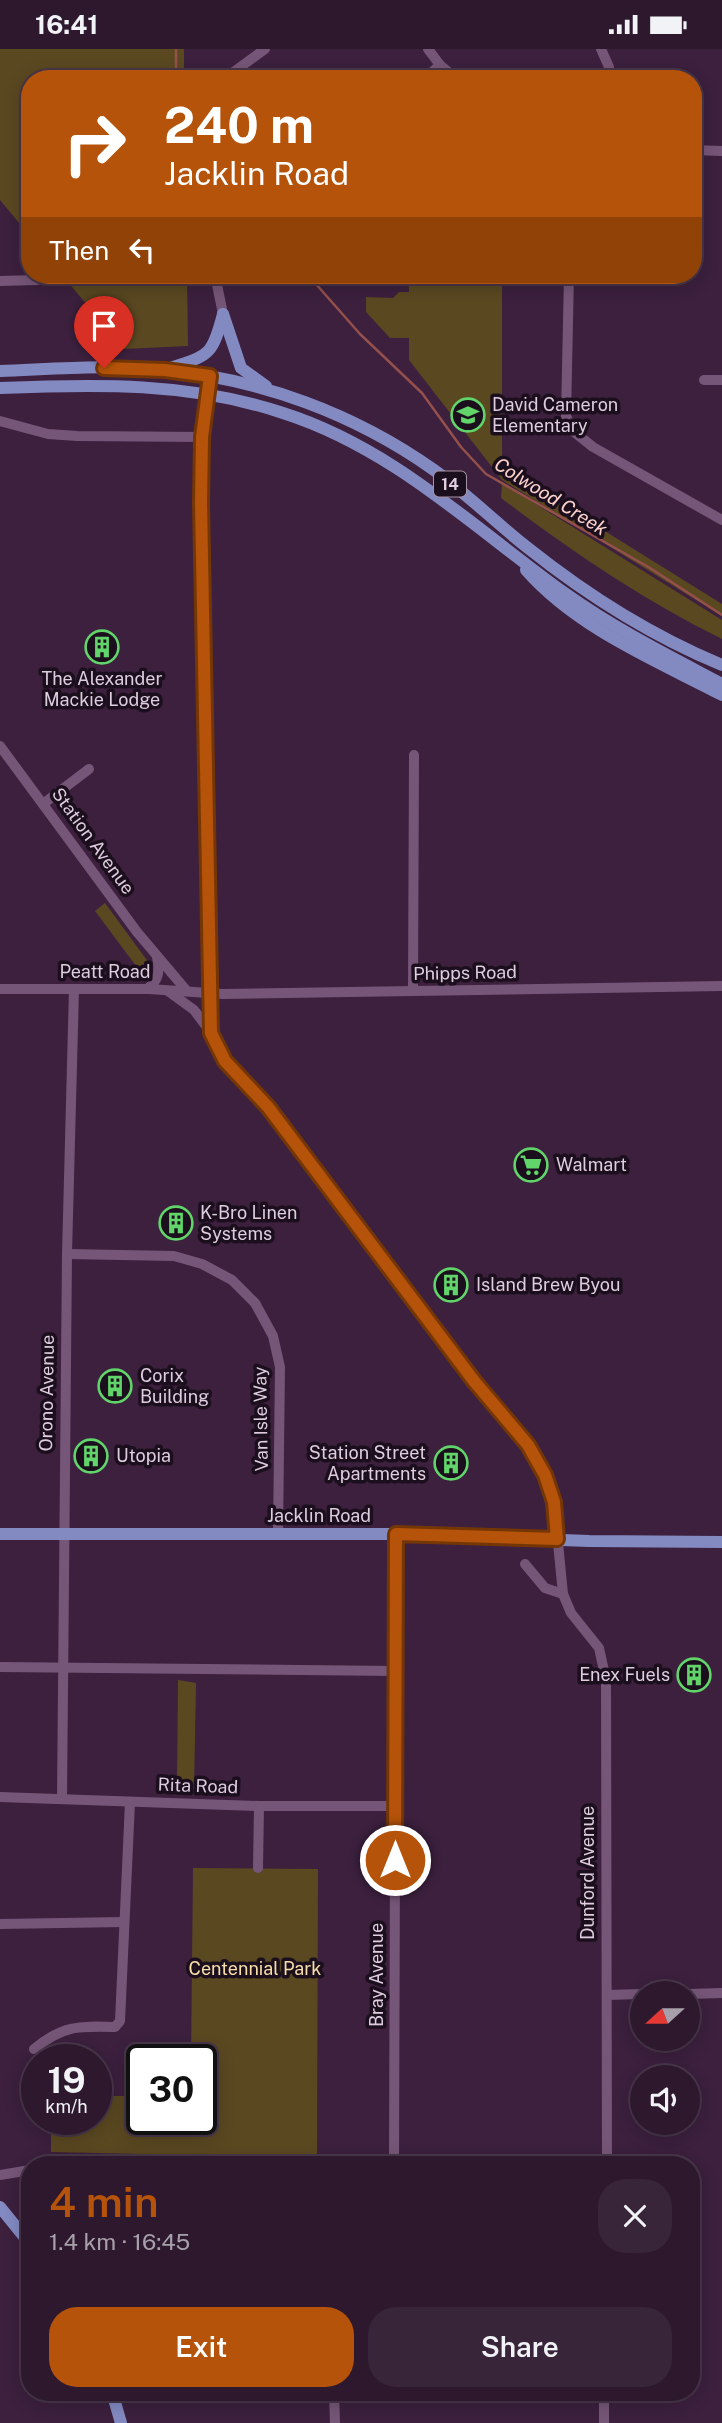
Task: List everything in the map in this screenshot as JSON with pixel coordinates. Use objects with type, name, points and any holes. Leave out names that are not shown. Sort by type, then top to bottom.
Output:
[{"type":"main road","points":[[165,370],[209,353],[216,344],[223,314]]},
{"type":"main road","points":[[223,314],[242,368],[254,379],[279,392]]},
{"type":"main road","name":"14","points":[[0,371],[123,367],[210,376],[279,392],[363,426],[435,471],[570,580],[664,637],[722,665]]},
{"type":"main road","name":"14","points":[[0,388],[101,385],[171,388],[207,393],[282,412],[369,450],[416,479],[608,622],[722,684]]},
{"type":"main road","points":[[508,549],[546,592],[575,612],[646,656],[722,695]]},
{"type":"main road","name":"Jacklin Road","points":[[0,1534],[278,1533],[720,1540]]},
{"type":"main road","points":[[0,2207],[21,2233]]},
{"type":"main road","points":[[115,2401],[121,2423]]},
{"type":"street","points":[[236,70],[265,49]]},
{"type":"street","points":[[428,49],[446,70]]},
{"type":"street","points":[[601,49],[609,70]]},
{"type":"street","points":[[434,70],[440,65]]},
{"type":"street","points":[[702,150],[722,151]]},
{"type":"street","points":[[0,281],[21,280]]},
{"type":"street","points":[[217,284],[223,314]]},
{"type":"street","points":[[569,284],[566,416],[573,431],[593,447],[722,520]]},
{"type":"street","points":[[210,376],[202,437],[211,1033]]},
{"type":"street","points":[[704,380],[722,380]]},
{"type":"street","points":[[0,421],[48,434],[202,437]]},
{"type":"street","name":"Station Avenue","points":[[0,746],[157,957],[186,990]]},
{"type":"street","points":[[413,991],[414,755]]},
{"type":"street","points":[[43,804],[89,769]]},
{"type":"street","points":[[146,989],[153,985],[159,974],[157,957]]},
{"type":"street","name":"Phipps Road","points":[[209,992],[722,986]]},
{"type":"street","name":"Peatt Road","points":[[0,989],[209,992]]},
{"type":"street","name":"Orono Avenue","points":[[62,1797],[61,1668],[67,1254],[74,989]]},
{"type":"street","points":[[166,990],[194,1010],[211,1033],[225,1061],[268,1107],[474,1381],[528,1445],[545,1475],[554,1502],[557,1539]]},
{"type":"street","name":"Van Isle Way","points":[[67,1254],[173,1256],[202,1264],[232,1280],[255,1303],[273,1336],[279,1367],[278,1533]]},
{"type":"street","name":"Bray Avenue","points":[[394,2156],[396,1534]]},
{"type":"street","name":"Dunford Avenue","points":[[557,1539],[563,1594],[571,1613],[599,1648],[604,1668],[607,2156]]},
{"type":"street","name":"Dunford Avenue","points":[[525,1564],[545,1588],[563,1594]]},
{"type":"street","points":[[0,1667],[395,1671]]},
{"type":"street","name":"Rita Road","points":[[0,1797],[258,1805],[396,1806]]},
{"type":"street","points":[[40,2044],[51,2035],[73,2026],[115,2027],[120,2021],[130,1802]]},
{"type":"street","points":[[258,1805],[258,1868]]},
{"type":"street","points":[[0,1924],[124,1923]]},
{"type":"street","points":[[700,1994],[722,1993]]},
{"type":"street","points":[[607,1995],[630,1994]]},
{"type":"street","points":[[0,2175],[21,2172]]},
{"type":"street","points":[[334,2401],[335,2423]]},
{"type":"street","points":[[604,2401],[604,2423]]},
{"type":"green space","points":[[0,49],[184,49],[184,70],[21,70],[21,225],[0,200]]},
{"type":"green space","points":[[70,284],[187,284],[188,346],[124,349]]},
{"type":"green space","name":"David Cameron Elementary","points":[[409,284],[502,284],[502,467],[722,604],[722,616],[502,480],[409,360],[409,338],[390,338],[366,312],[366,297],[393,298],[399,292],[409,292]]},
{"type":"green space","points":[[502,483],[722,620],[722,639],[608,574],[554,537],[501,498]]},
{"type":"green space","points":[[105,903],[149,963],[139,970],[95,911]]},
{"type":"green space","points":[[178,1680],[196,1683],[194,1789],[177,1789]]},
{"type":"green space","name":"Centennial Park","points":[[193,1868],[318,1869],[317,2156],[51,2152],[51,2135],[112,2135],[112,2096],[126,2096],[126,2135],[217,2135],[217,2044],[191,2044]]},
{"type":"waterway","name":"Colwood Creek","points":[[176,49],[176,70]]},
{"type":"waterway","name":"Colwood Creek","points":[[316,284],[360,334],[422,393],[461,447],[486,474],[650,568],[722,615]]},
{"type":"place","name":"David Cameron Elementary","points":[[468,415]]},
{"type":"place","name":"The Alexander Mackie Lodge","points":[[102,647]]},
{"type":"place","name":"Walmart","points":[[531,1165]]},
{"type":"place","name":"K-Bro Linen Systems","points":[[176,1223]]},
{"type":"place","name":"Island Brew Byou","points":[[451,1285]]},
{"type":"place","name":"Corix Building","points":[[115,1386]]},
{"type":"place","name":"Utopia","points":[[91,1456]]},
{"type":"place","name":"Station Street Apartments","points":[[451,1463]]},
{"type":"place","name":"Enex Fuels","points":[[694,1675]]},
{"type":"route","points":[[104,368],[165,370],[210,376],[202,437],[201,503],[206,913],[211,1033],[225,1061],[268,1107],[474,1381],[528,1445],[545,1475],[554,1502],[557,1539],[396,1534],[395,1860]]}]
